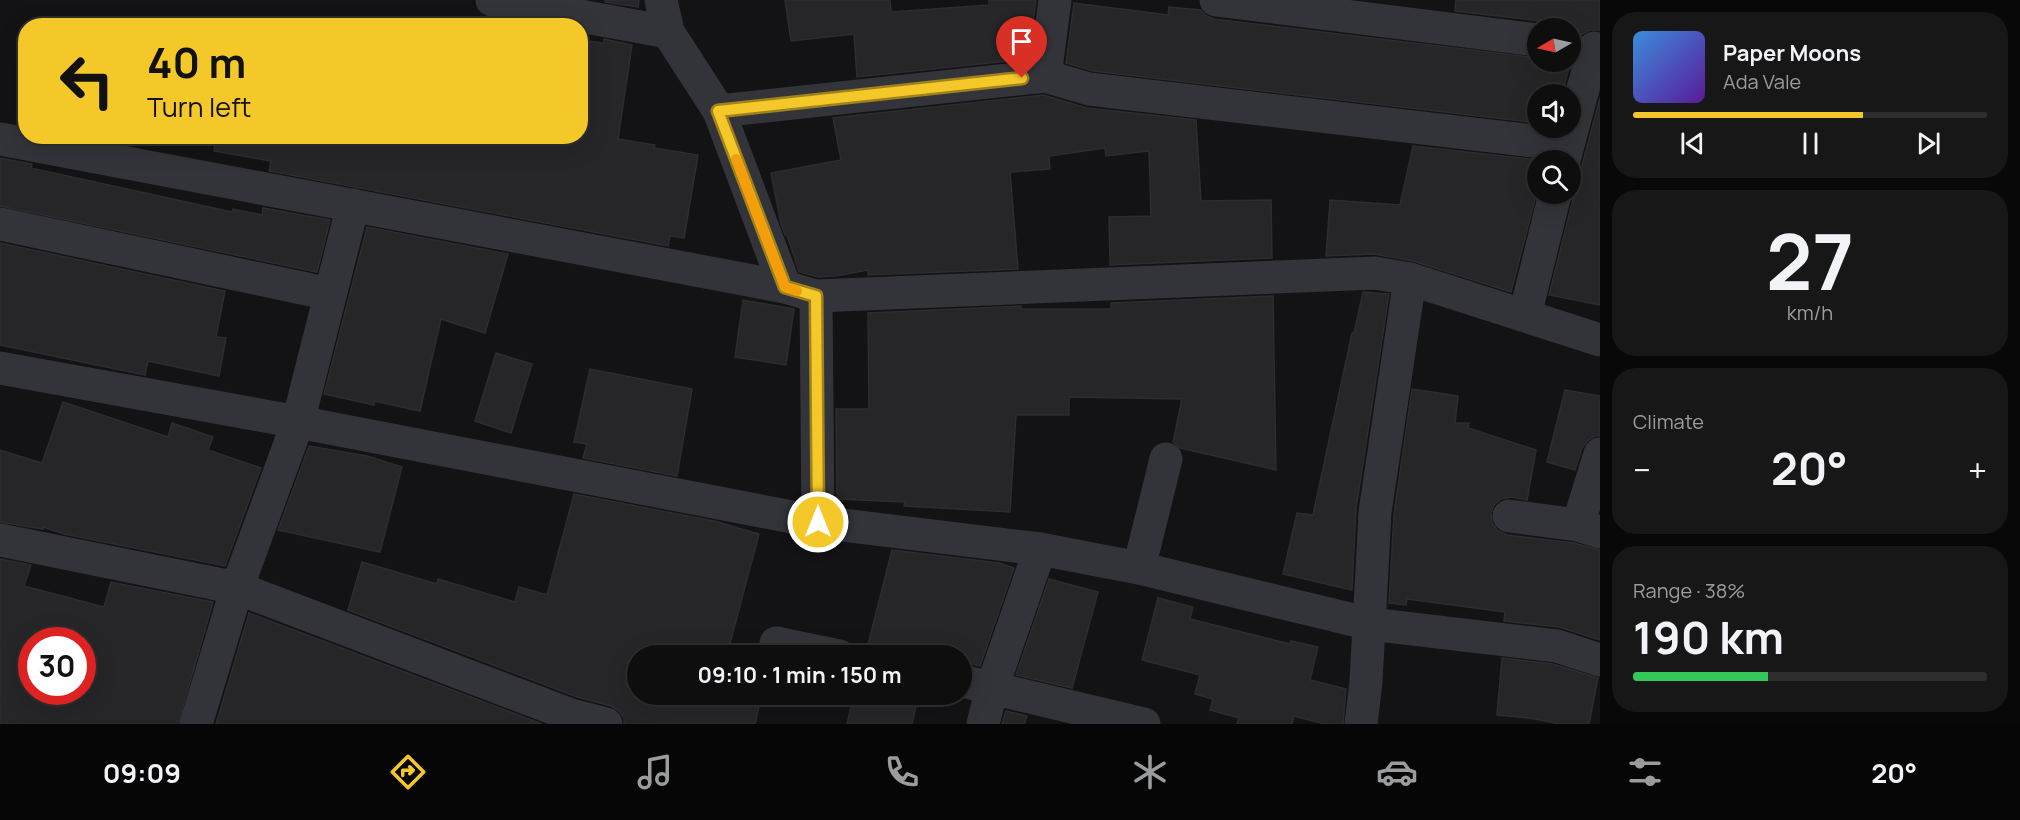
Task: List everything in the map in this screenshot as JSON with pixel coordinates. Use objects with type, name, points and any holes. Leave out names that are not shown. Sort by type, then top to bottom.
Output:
[{"type":"street","points":[[492,0],[668,32]]},
{"type":"street","points":[[661,0],[668,32],[718,111],[785,287]]},
{"type":"street","points":[[1045,76],[1055,0]]},
{"type":"street","points":[[1216,0],[1391,10],[1527,38]]},
{"type":"street","points":[[1567,150],[1588,47]]},
{"type":"street","points":[[718,111],[1045,76],[1089,89],[1544,150]]},
{"type":"street","points":[[0,139],[18,142]]},
{"type":"street","points":[[27,144],[785,287],[816,296],[1375,273],[1410,279],[1600,340]]},
{"type":"street","points":[[1525,315],[1553,204]]},
{"type":"street","points":[[196,724],[237,588],[298,422],[353,205]]},
{"type":"street","points":[[0,224],[330,294]]},
{"type":"street","points":[[1361,724],[1370,624],[1375,512],[1410,279]]},
{"type":"street","points":[[816,296],[818,522]]},
{"type":"street","points":[[0,368],[298,422],[818,522],[1040,549],[1139,568],[1370,624],[1557,646],[1600,660]]},
{"type":"street","points":[[1509,516],[1589,529],[1600,454]]},
{"type":"street","points":[[1139,568],[1166,459]]},
{"type":"street","points":[[0,540],[237,588],[571,715],[606,724]]},
{"type":"street","points":[[983,724],[977,684],[1040,549]]},
{"type":"street","points":[[776,642],[790,645]]},
{"type":"street","points":[[977,684],[1085,717],[1144,724]]},
{"type":"building","points":[[605,0],[639,0],[638,7],[605,2]]},
{"type":"building","points":[[785,0],[890,0],[891,12],[989,5],[989,0],[1036,0],[1028,59],[857,77],[854,34],[791,41]]},
{"type":"building","points":[[1456,0],[1600,0],[1600,30],[1590,30],[1581,34],[1581,18],[1527,19],[1455,11]]},
{"type":"building","points":[[1074,3],[1168,15],[1169,7],[1201,10],[1205,15],[1214,19],[1527,57],[1527,72],[1568,72],[1565,84],[1527,84],[1527,122],[1093,71],[1066,63]]},
{"type":"building","points":[[604,39],[632,45],[618,139],[698,155],[684,238],[670,236],[668,246],[269,171],[271,161],[214,151],[215,144],[588,144],[588,41],[604,43]]},
{"type":"building","points":[[1043,95],[1087,108],[1196,120],[1201,201],[1271,200],[1272,258],[1110,265],[1109,217],[1151,216],[1149,151],[1106,156],[1105,148],[1049,156],[1050,169],[1010,172],[1018,269],[868,275],[868,270],[818,277],[799,272],[781,224],[771,173],[841,160],[833,118]]},
{"type":"building","points":[[1600,98],[1600,305],[1549,295],[1572,204],[1581,204],[1582,165]]},
{"type":"building","points":[[1413,146],[1527,159],[1527,204],[1534,204],[1511,292],[1413,261],[1374,254],[1326,256],[1330,200],[1400,205]]},
{"type":"building","points":[[0,158],[32,164],[31,168],[232,212],[233,209],[262,215],[263,208],[330,220],[317,272],[0,206]]},
{"type":"building","points":[[367,227],[508,254],[485,333],[441,319],[420,411],[374,401],[374,405],[324,394]]},
{"type":"building","points":[[0,243],[225,291],[216,337],[226,338],[219,376],[148,361],[145,375],[0,345]]},
{"type":"building","points":[[1363,292],[1389,294],[1356,509],[1352,590],[1283,574],[1297,513],[1313,515]]},
{"type":"building","points":[[1273,296],[1276,470],[1180,448],[1173,442],[1182,399],[1069,397],[1069,415],[1016,415],[1010,512],[904,506],[905,502],[837,499],[836,409],[869,409],[868,313],[1021,306],[1021,309],[1111,309],[1111,303]]},
{"type":"building","points":[[743,300],[794,309],[786,365],[735,357]]},
{"type":"building","points":[[496,353],[532,364],[511,433],[475,421]]},
{"type":"building","points":[[590,369],[692,389],[677,476],[583,458],[587,444],[574,442]]},
{"type":"building","points":[[1412,389],[1458,396],[1455,423],[1469,423],[1468,428],[1536,450],[1527,500],[1511,497],[1501,499],[1494,505],[1491,513],[1492,523],[1497,530],[1507,535],[1574,543],[1600,550],[1600,640],[1559,627],[1504,621],[1505,612],[1407,599],[1406,605],[1389,603],[1394,514]]},
{"type":"building","points":[[1565,390],[1600,396],[1600,436],[1587,441],[1582,448],[1575,470],[1547,462]]},
{"type":"building","points":[[63,402],[168,437],[172,423],[213,437],[208,450],[261,468],[225,566],[64,534],[43,527],[43,529],[0,522],[0,450],[42,463]]},
{"type":"building","points":[[309,446],[367,456],[402,467],[380,552],[278,530]]},
{"type":"building","points":[[574,494],[714,521],[759,534],[730,645],[627,645],[627,705],[759,705],[755,724],[624,724],[624,718],[619,711],[611,706],[577,697],[348,610],[362,562],[437,584],[438,579],[515,602],[519,587],[547,595]]},
{"type":"building","points":[[892,550],[999,563],[1014,568],[980,666],[972,664],[972,645],[868,645]]},
{"type":"building","points":[[0,559],[31,565],[24,586],[104,607],[111,582],[213,602],[178,724],[0,724]]},
{"type":"building","points":[[1049,579],[1098,592],[1072,688],[1016,675]]},
{"type":"building","points":[[1158,598],[1193,607],[1190,619],[1290,644],[1291,641],[1318,647],[1310,680],[1346,689],[1343,724],[1324,724],[1294,716],[1292,724],[1237,724],[1239,718],[1210,710],[1213,699],[1195,694],[1200,675],[1142,660]]},
{"type":"building","points":[[249,613],[542,724],[216,724]]},
{"type":"building","points":[[1502,658],[1553,664],[1598,678],[1589,724],[1560,724],[1497,715]]},
{"type":"building","points":[[851,705],[916,705],[912,724],[847,724]]},
{"type":"building","points":[[1006,711],[1027,716],[1024,724],[1002,724]]},
{"type":"slow traffic","points":[[736,159],[785,287],[797,291]]},
{"type":"route","points":[[818,522],[816,296],[785,287],[718,111],[1022,78]]}]
